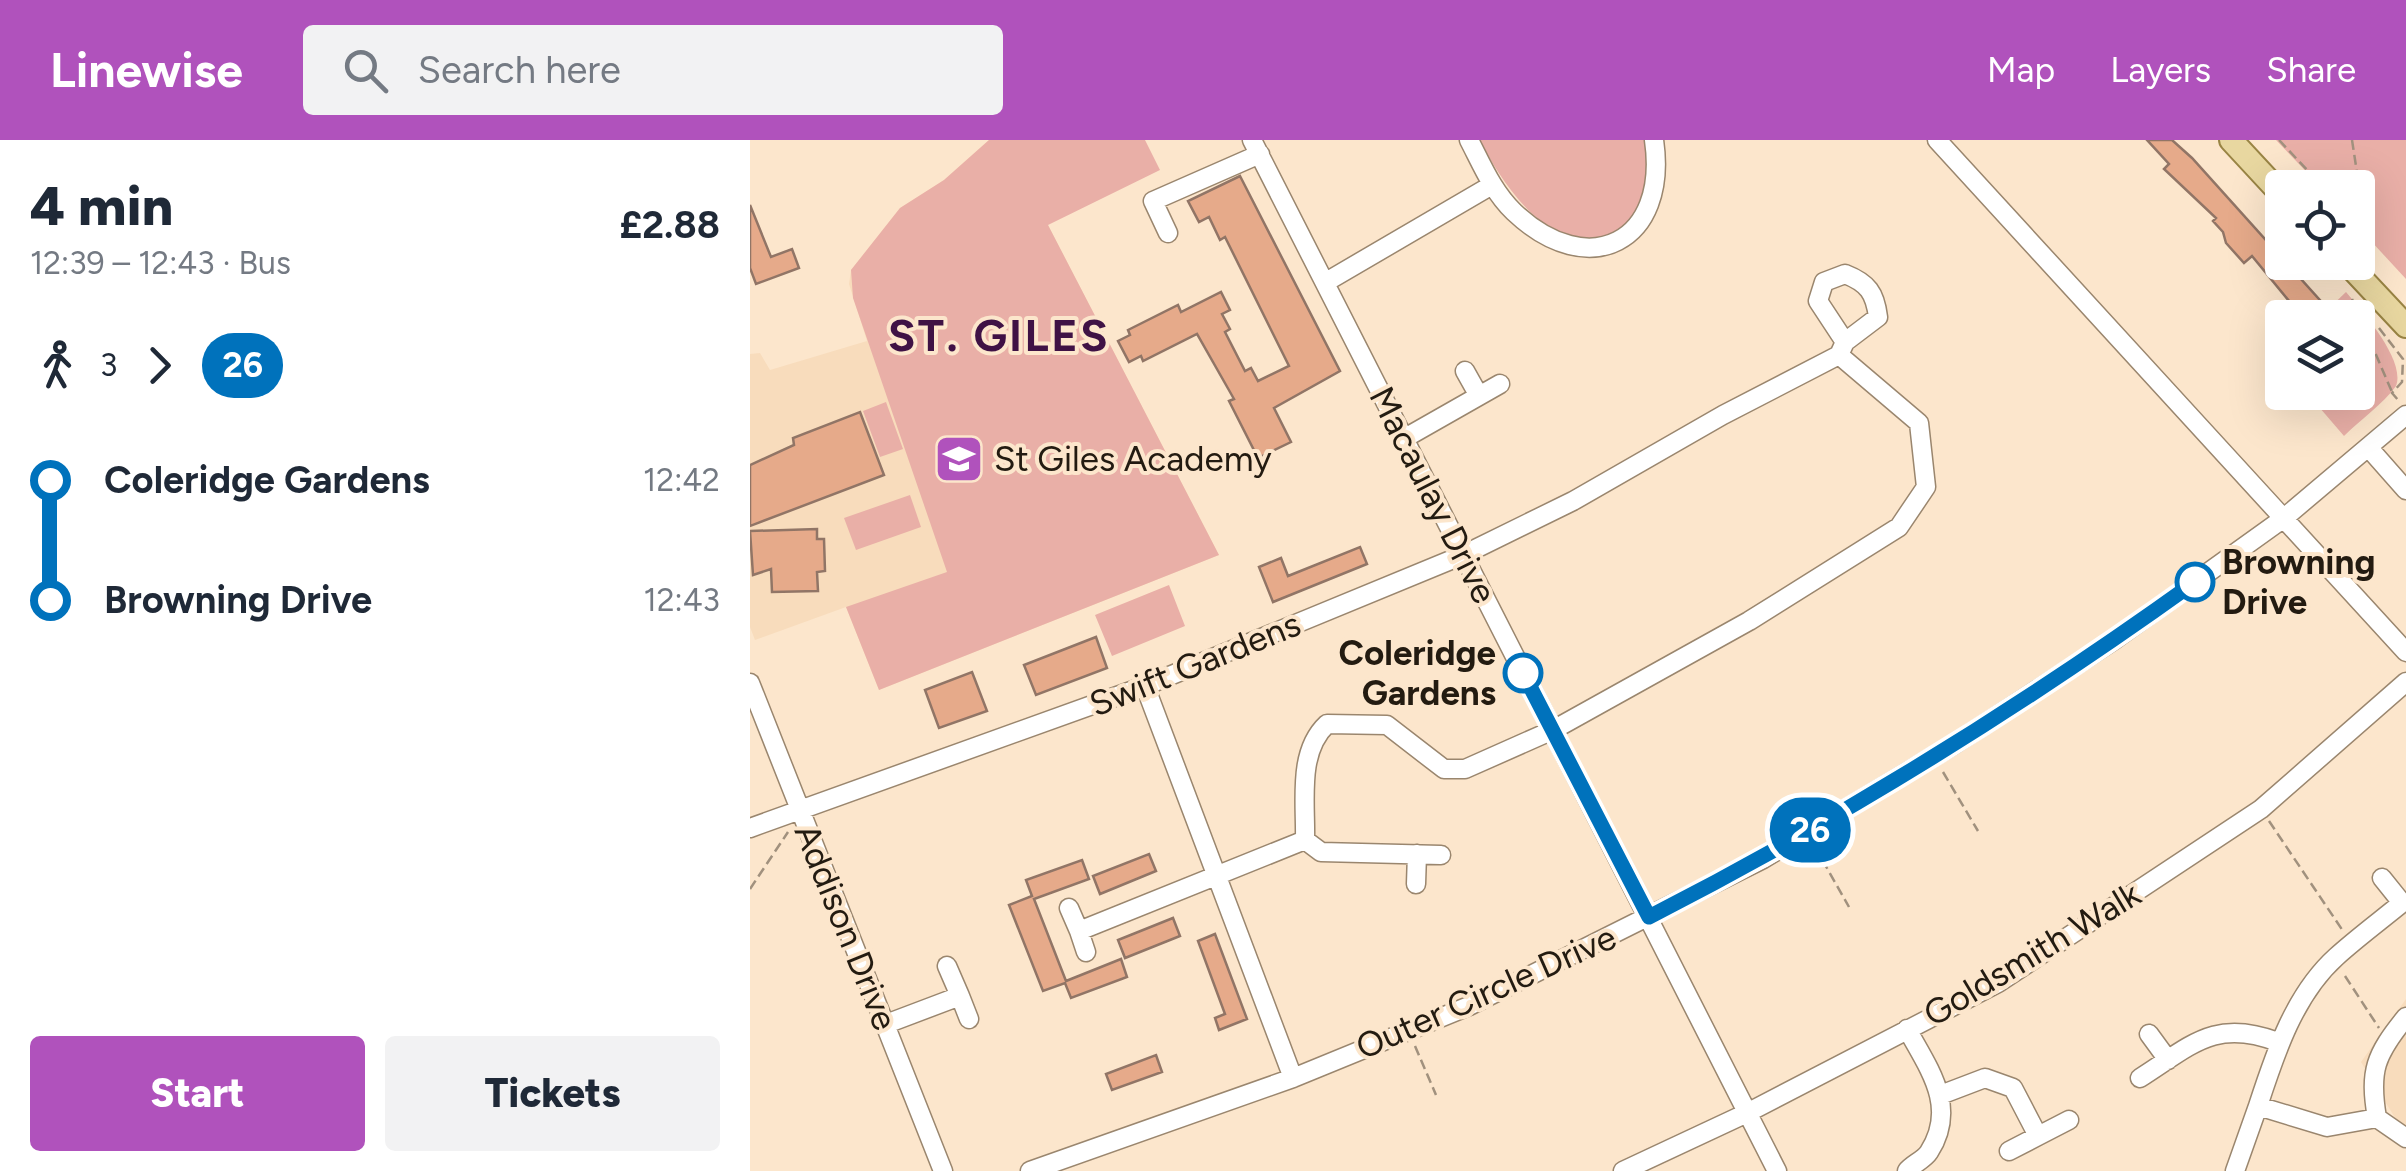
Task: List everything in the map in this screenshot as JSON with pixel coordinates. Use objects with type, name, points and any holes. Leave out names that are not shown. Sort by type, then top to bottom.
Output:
[{"type":"main road","points":[[2231,140],[2265,177]]},
{"type":"main road","points":[[2355,280],[2406,326]]},
{"type":"street","points":[[1469,140],[1492,185],[1532,228],[1577,248],[1596,250],[1616,243],[1642,223],[1654,198],[1658,166],[1654,140]]},
{"type":"street","points":[[1937,140],[2406,652]]},
{"type":"street","points":[[1168,232],[1154,202],[1256,147]]},
{"type":"street","name":"Macaulay Drive","points":[[1256,147],[1777,1171]]},
{"type":"street","points":[[1326,282],[1492,185]]},
{"type":"street","name":"Swift Gardens","points":[[750,828],[801,814],[1145,686],[1463,555],[1573,501],[1842,349],[1919,422],[1926,486],[1899,527],[1749,621],[1553,730]]},
{"type":"street","points":[[1465,371],[1479,396]]},
{"type":"street","points":[[1405,438],[1500,384]]},
{"type":"street","name":"Outer Circle Drive","points":[[1030,1171],[1293,1078],[1410,1030],[1649,917],[1807,832],[2114,640],[2284,518],[2406,412]]},
{"type":"street","points":[[2368,447],[2403,481]]},
{"type":"street","name":"Goldsmith Walk","points":[[1623,1171],[1747,1113],[1998,982],[2262,809],[2406,682]]},
{"type":"street","name":"Addison Drive","points":[[750,683],[942,1171]]},
{"type":"street","points":[[1145,686],[1293,1078]]},
{"type":"street","points":[[1304,840],[1308,751],[1326,724],[1388,725],[1444,769],[1465,769],[1553,730]]},
{"type":"street","points":[[1078,930],[1304,840]]},
{"type":"street","points":[[1304,840],[1321,852],[1441,855]]},
{"type":"street","points":[[1416,884],[1417,854]]},
{"type":"street","points":[[2235,1171],[2278,1042],[2334,958],[2404,904],[2382,878]]},
{"type":"street","points":[[1069,908],[1086,952]]},
{"type":"street","points":[[947,966],[969,1019]]},
{"type":"street","points":[[886,1024],[960,996]]},
{"type":"street","points":[[1907,1171],[1928,1155],[1940,1125],[1942,1094],[1908,1029]]},
{"type":"street","points":[[2397,1029],[2370,1078],[2377,1118],[2406,1138]]},
{"type":"street","points":[[2140,1078],[2209,1035],[2248,1031],[2278,1042]]},
{"type":"street","points":[[2149,1034],[2168,1060]]},
{"type":"street","points":[[1942,1094],[1986,1078],[2012,1088],[2038,1136]]},
{"type":"street","points":[[2258,1106],[2327,1128],[2377,1118]]},
{"type":"street","points":[[2009,1152],[2069,1120]]},
{"type":"path","points":[[2279,140],[2307,170]]},
{"type":"path","points":[[2352,140],[2357,170]]},
{"type":"path","points":[[2352,280],[2392,393],[2406,412]]},
{"type":"path","points":[[2354,280],[2403,358],[2402,382],[2392,393]]},
{"type":"path","points":[[1934,756],[1978,831]]},
{"type":"path","points":[[2262,809],[2352,945]]},
{"type":"path","points":[[750,889],[801,814]]},
{"type":"path","points":[[1807,832],[1848,906]]},
{"type":"path","points":[[2334,958],[2397,1029]]},
{"type":"path","points":[[1410,1030],[1436,1095]]},
{"type":"shaded area","name":"St Giles Academy","points":[[989,140],[1048,225],[1219,555],[879,690],[846,607],[755,640],[750,627],[750,354],[760,353],[770,370],[867,341],[849,284],[851,270],[900,208],[944,180]]},
{"type":"shaded area","name":"St Giles Academy","points":[[989,140],[1145,140],[1160,170],[1048,225],[1219,555],[879,690],[846,607],[947,572],[853,298],[851,270],[900,208],[944,180]]},
{"type":"shaded area","points":[[1480,140],[1647,140],[1648,195],[1628,222],[1602,238],[1580,240],[1559,233],[1520,201]]},
{"type":"shaded area","points":[[2276,140],[2406,140],[2406,279],[2375,245],[2375,170],[2305,170]]},
{"type":"shaded area","points":[[2375,328],[2389,350],[2397,375],[2396,386],[2375,409]]},
{"type":"shaded area","points":[[886,402],[903,449],[880,457],[863,411]]},
{"type":"shaded area","points":[[2322,410],[2373,410],[2344,436]]},
{"type":"shaded area","points":[[910,495],[921,527],[856,550],[844,518]]},
{"type":"shaded area","points":[[1169,585],[1185,626],[1112,656],[1095,615]]},
{"type":"shaded area","points":[[2406,999],[2406,1127],[2397,1121],[2361,1062]]},
{"type":"building","points":[[2147,140],[2172,140],[2265,239],[2265,272],[2252,256],[2244,263],[2226,243],[2223,232],[2213,221],[2216,218],[2164,169],[2169,164]]},
{"type":"building","points":[[1240,176],[1340,371],[1274,408],[1291,442],[1258,458],[1229,401],[1234,399],[1197,334],[1143,361],[1141,356],[1129,362],[1118,341],[1130,335],[1128,330],[1178,305],[1181,312],[1221,292],[1230,310],[1222,314],[1230,329],[1225,332],[1245,371],[1251,368],[1258,381],[1289,366],[1225,237],[1220,240],[1209,217],[1199,222],[1188,201]]},
{"type":"building","points":[[750,205],[771,257],[792,249],[799,268],[756,284],[750,268]]},
{"type":"building","points":[[2272,280],[2302,280],[2320,300],[2288,300]]},
{"type":"building","points":[[860,412],[884,475],[750,526],[750,465],[794,445],[793,438]]},
{"type":"building","points":[[817,529],[817,539],[824,539],[825,571],[817,572],[818,591],[772,592],[771,569],[753,575],[750,531]]},
{"type":"building","points":[[1360,547],[1367,564],[1273,602],[1259,567],[1281,558],[1288,576]]},
{"type":"building","points":[[1096,637],[1107,668],[1036,695],[1024,665]]},
{"type":"building","points":[[972,672],[987,711],[939,728],[925,690]]},
{"type":"building","points":[[1149,854],[1156,871],[1100,894],[1093,876]]},
{"type":"building","points":[[1082,860],[1089,879],[1034,899],[1066,981],[1121,959],[1127,977],[1071,998],[1065,983],[1043,991],[1009,905],[1032,896],[1026,880]]},
{"type":"building","points":[[1173,918],[1180,936],[1125,958],[1118,940]]},
{"type":"building","points":[[1215,934],[1247,1019],[1219,1030],[1215,1018],[1225,1014],[1198,941]]},
{"type":"building","points":[[1156,1055],[1162,1072],[1112,1090],[1106,1074]]},
{"type":"bus line","name":"26","points":[[1523,673],[1649,917],[1762,859],[1956,743],[2195,582]]},
{"type":"place","name":"St Giles Academy","points":[[959,459]]},
{"type":"place","name":"Browning Drive","points":[[2195,582]]},
{"type":"place","name":"Coleridge Gardens","points":[[1523,673]]},
{"type":"district","name":"ST. GILES","points":[[999,335]]}]
